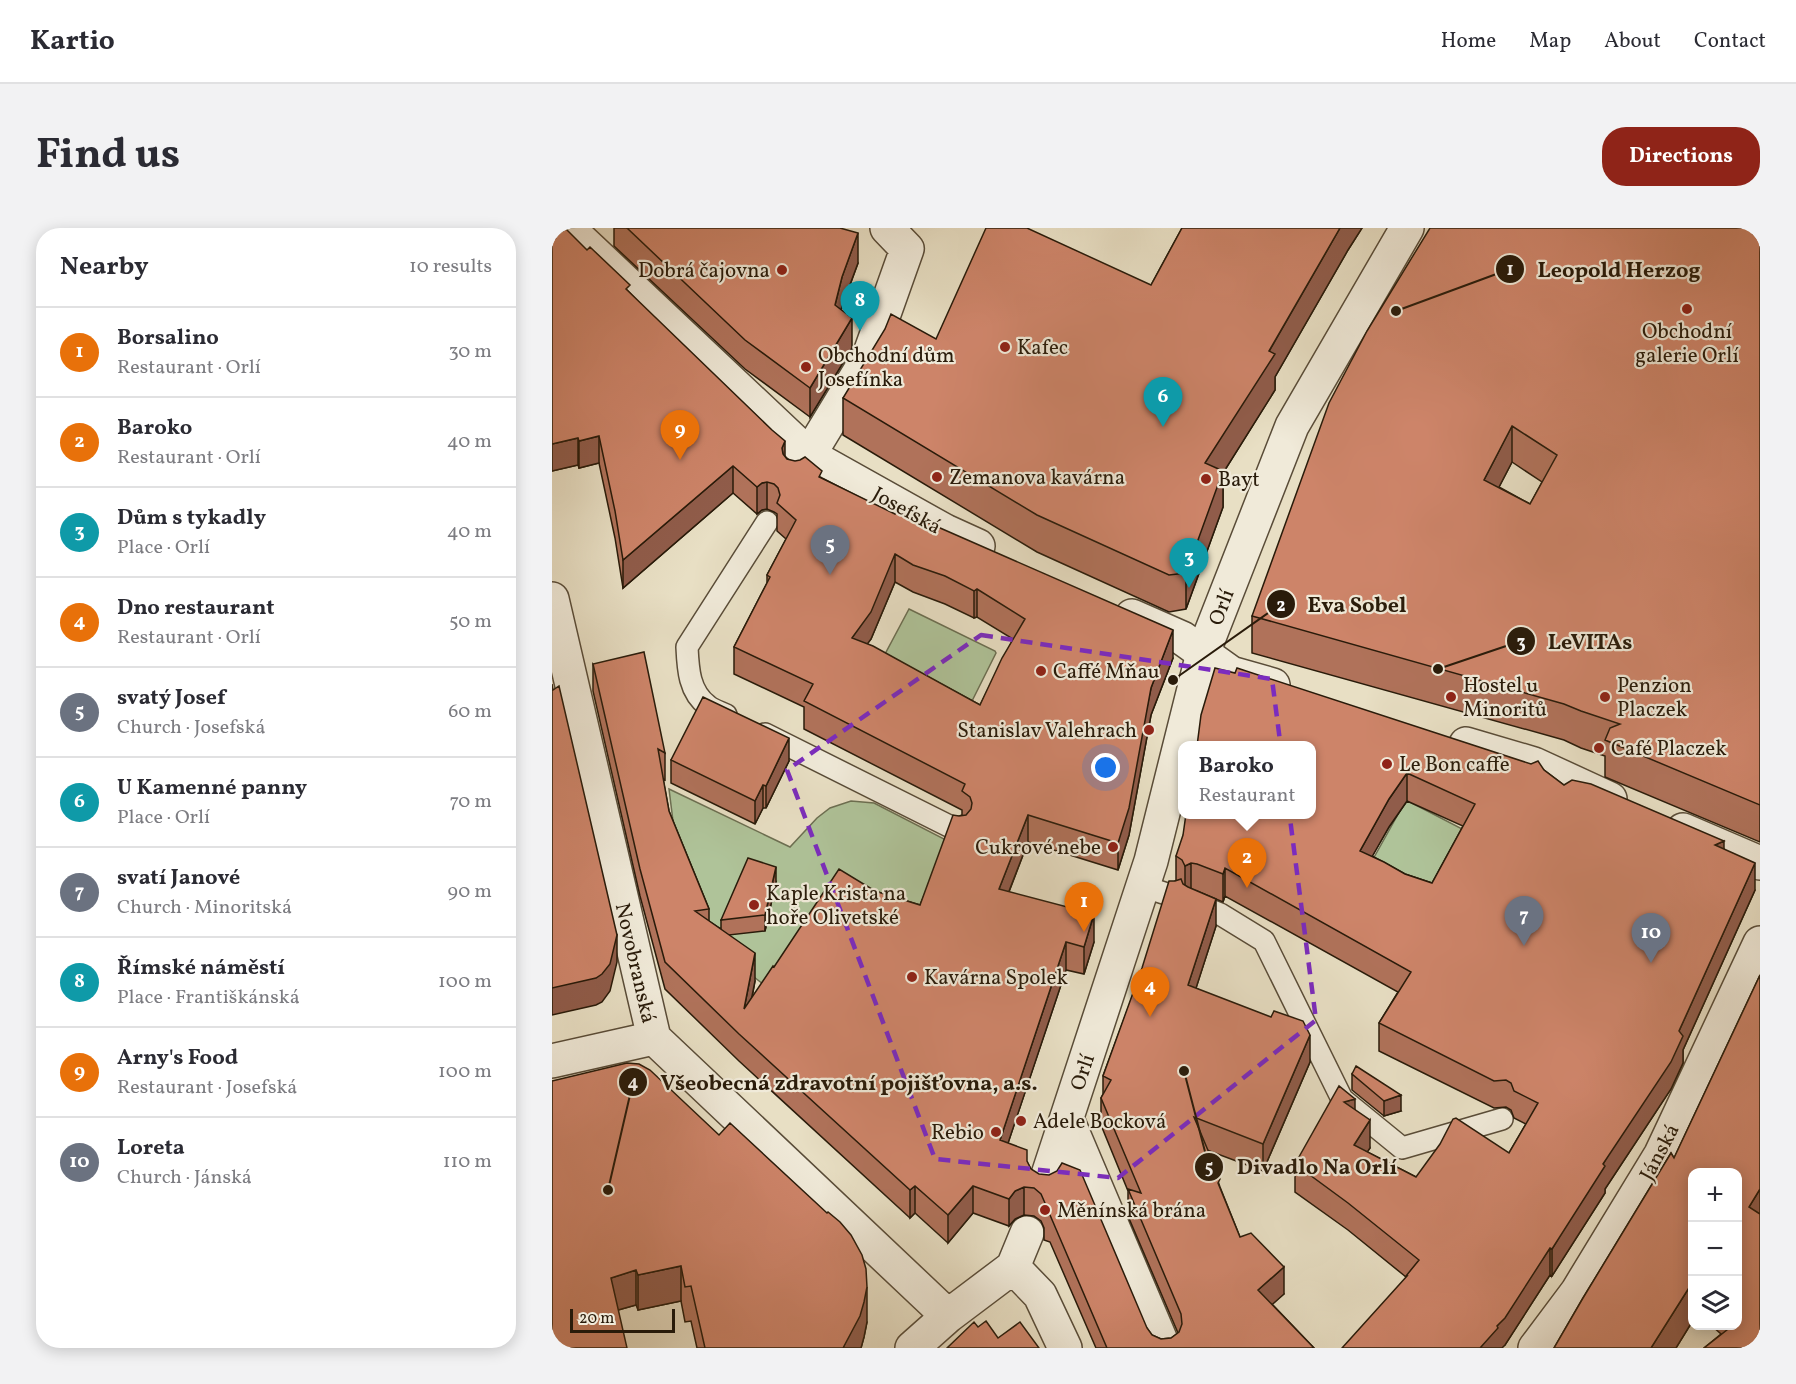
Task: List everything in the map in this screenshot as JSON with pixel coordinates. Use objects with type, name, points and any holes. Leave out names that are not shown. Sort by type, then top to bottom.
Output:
[{"type":"street","name":"Josefská","points":[[568,228],[804,462],[1009,560]]},
{"type":"street","points":[[804,462],[869,356],[907,249],[886,228]]},
{"type":"street","name":"Orlí","points":[[1180,741],[1203,653],[1292,426],[1407,228]]},
{"type":"street","name":"Novobranská","points":[[552,599],[654,1038],[948,1316]]},
{"type":"street","points":[[1106,604],[1182,638],[1231,673],[1299,693]]},
{"type":"street","points":[[1433,734],[1534,764],[1760,863]]},
{"type":"street","name":"Orlí","points":[[1045,1184],[1146,873],[1178,749]]},
{"type":"street","name":"Jánská","points":[[1535,1348],[1577,1292],[1660,1154],[1760,943]]},
{"type":"street","points":[[552,1061],[654,1038]]},
{"type":"street","points":[[1067,1119],[1164,1348]]},
{"type":"street","points":[[912,1348],[948,1316],[1013,1267],[1027,1233]]},
{"type":"street","points":[[1013,1267],[1040,1295],[1065,1348]]},
{"type":"lane","points":[[767,522],[687,647],[688,670],[694,689],[707,705],[959,831]]},
{"type":"lane","points":[[1146,873],[1173,896]]},
{"type":"lane","points":[[1193,903],[1220,914],[1264,941],[1342,1099],[1402,1148],[1502,1119]]},
{"type":"highlighted area","points":[[981,635],[1272,679],[1316,1020],[1118,1178],[935,1159],[787,770]]},
{"type":"green space","points":[[909,609],[995,651],[971,703],[884,656]]},
{"type":"green space","points":[[669,789],[790,847],[817,818],[830,808],[851,801],[874,803],[948,841],[914,919],[773,992],[735,962],[703,916],[676,845]]},
{"type":"green space","points":[[1406,800],[1470,833],[1432,903],[1367,870]]},
{"type":"building","points":[[627,228],[840,228],[858,233],[842,277],[835,305],[852,318],[810,388],[745,340]]},
{"type":"building","points":[[986,228],[1027,228],[1151,285],[1182,228],[1340,228],[1269,351],[1275,354],[1205,463],[1223,471],[1186,573],[1169,575],[1037,515],[843,398],[885,329],[891,314],[936,339]]},
{"type":"building","points":[[1430,228],[1760,228],[1760,805],[1605,740],[1610,728],[1620,724],[1564,704],[1252,616],[1329,403],[1367,331]],"holes":[[[1512,426],[1557,455],[1530,504],[1484,480]]]},
{"type":"building","points":[[566,229],[587,250],[590,247],[630,285],[626,289],[785,441],[782,448],[787,459],[795,461],[805,457],[822,471],[819,477],[895,514],[899,510],[1173,630],[1151,688],[1129,808],[1118,843],[1028,815],[999,889],[1094,914],[1084,947],[1066,942],[1000,1140],[1027,1150],[1027,1161],[1031,1169],[1039,1174],[1049,1175],[1057,1171],[1062,1163],[1080,1170],[1147,1328],[1152,1335],[1161,1339],[1171,1338],[1179,1332],[1182,1324],[1181,1314],[1128,1189],[1141,1193],[1101,1098],[1111,1080],[1103,1076],[1142,968],[1169,881],[1181,879],[1188,887],[1216,899],[1188,985],[1271,1017],[1274,1011],[1303,1021],[1310,1035],[1263,1144],[1194,1117],[1220,1179],[1218,1183],[1240,1237],[1251,1233],[1284,1267],[1258,1290],[1314,1348],[1107,1348],[1050,1215],[1044,1212],[1045,1203],[1041,1194],[1034,1188],[1024,1187],[1015,1191],[1009,1199],[973,1186],[948,1215],[915,1186],[910,1190],[739,1034],[665,962],[640,869],[593,664],[644,652],[665,753],[658,749],[669,811],[709,909],[695,911],[755,953],[744,1009],[839,869],[875,891],[920,905],[953,815],[966,815],[972,803],[970,797],[962,791],[965,784],[804,701],[813,684],[734,647],[770,577],[767,575],[796,520],[777,503],[780,495],[774,484],[767,482],[757,487],[733,466],[623,560],[599,436],[552,444],[552,237]],"holes":[[[895,554],[913,565],[945,576],[974,591],[977,589],[1025,619],[1002,658],[980,705],[873,646],[852,638],[871,612]]]},
{"type":"building","points":[[1215,668],[1235,673],[1237,668],[1531,764],[1538,761],[1544,770],[1564,785],[1572,780],[1591,784],[1724,841],[1715,845],[1755,863],[1679,1031],[1683,1036],[1671,1062],[1603,1164],[1605,1166],[1552,1249],[1550,1248],[1505,1318],[1497,1326],[1498,1328],[1480,1348],[1342,1348],[1419,1260],[1295,1164],[1339,1086],[1355,1099],[1344,1102],[1370,1120],[1354,1145],[1416,1177],[1440,1144],[1453,1119],[1456,1118],[1509,1153],[1538,1103],[1514,1091],[1511,1083],[1506,1080],[1494,1081],[1379,1023],[1411,972],[1225,868],[1223,874],[1197,864],[1191,863],[1185,866],[1176,856],[1185,819],[1316,819],[1316,741],[1198,741],[1201,715]],"holes":[[[1407,773],[1475,804],[1432,883],[1405,874],[1360,851],[1389,799]]]},
{"type":"building","points":[[552,684],[553,690],[559,686],[617,935],[610,964],[602,974],[596,978],[552,988]]},
{"type":"building","points":[[703,697],[789,738],[766,786],[763,785],[755,801],[671,760]]},
{"type":"building","points":[[748,858],[776,867],[765,915],[721,920]]},
{"type":"building","points":[[1760,975],[1760,1189],[1749,1207],[1760,1214],[1760,1348],[1704,1348],[1727,1330],[1742,1330],[1742,1168],[1688,1168],[1688,1289],[1651,1348],[1554,1348],[1671,1153],[1674,1158]]},
{"type":"building","points":[[627,1063],[639,1064],[650,1070],[719,1135],[730,1123],[827,1213],[840,1222],[851,1235],[862,1255],[867,1287],[860,1316],[843,1348],[705,1348],[691,1286],[685,1287],[681,1266],[638,1275],[636,1270],[611,1278],[627,1348],[552,1348],[552,1081]]},
{"type":"building","points":[[1356,1066],[1401,1095],[1384,1101],[1352,1074]]},
{"type":"building","points":[[986,1321],[998,1338],[1020,1322],[1039,1348],[947,1348],[974,1322],[978,1327]]},
{"type":"place","name":"Dobrá čajovna","points":[[782,270]]},
{"type":"place","name":"Obchodní galerie Orlí","points":[[1687,309]]},
{"type":"place","name":"Leopold Herzog","points":[[1396,311]]},
{"type":"place","name":"Římské náměstí","points":[[860,331]]},
{"type":"place","name":"Kafec","points":[[1005,347]]},
{"type":"place","name":"Obchodní dům Josefínka","points":[[806,367]]},
{"type":"place","name":"U Kamenné panny","points":[[1163,427]]},
{"type":"place","name":"Arny's Food","points":[[680,460]]},
{"type":"place","name":"Zemanova kavárna","points":[[937,477]]},
{"type":"place","name":"Bayt","points":[[1206,479]]},
{"type":"place","name":"svatý Josef","points":[[830,575]]},
{"type":"place","name":"Dům s tykadly","points":[[1189,588]]},
{"type":"place","name":"LeVITAs","points":[[1438,669]]},
{"type":"place","name":"Caffé Mňau","points":[[1041,671]]},
{"type":"place","name":"Eva Sobel","points":[[1173,680]]},
{"type":"place","name":"Hostel u Minoritů","points":[[1451,697]]},
{"type":"place","name":"Penzion Placzek","points":[[1605,697]]},
{"type":"place","name":"Stanislav Valehrach","points":[[1149,730]]},
{"type":"place","name":"Café Placzek","points":[[1599,748]]},
{"type":"place","name":"Le Bon caffe","points":[[1387,764]]},
{"type":"place","name":"Cukrové nebe","points":[[1113,847]]},
{"type":"place","name":"Baroko","points":[[1247,888]]},
{"type":"place","name":"Kaple Krista na hoře Olivetské","points":[[754,905]]},
{"type":"place","name":"Borsalino","points":[[1084,932]]},
{"type":"place","name":"svatí Janové","points":[[1524,946]]},
{"type":"place","name":"Loreta","points":[[1651,963]]},
{"type":"place","name":"Kavárna Spolek","points":[[912,977]]},
{"type":"place","name":"Dno restaurant","points":[[1150,1017]]},
{"type":"place","name":"Divadlo Na Orlí","points":[[1184,1071]]},
{"type":"place","name":"Adele Bocková","points":[[1021,1121]]},
{"type":"place","name":"Rebio","points":[[996,1132]]},
{"type":"place","name":"Všeobecná zdravotní pojišťovna, a.s.","points":[[608,1190]]},
{"type":"place","name":"Měnínská brána","points":[[1045,1210]]}]
